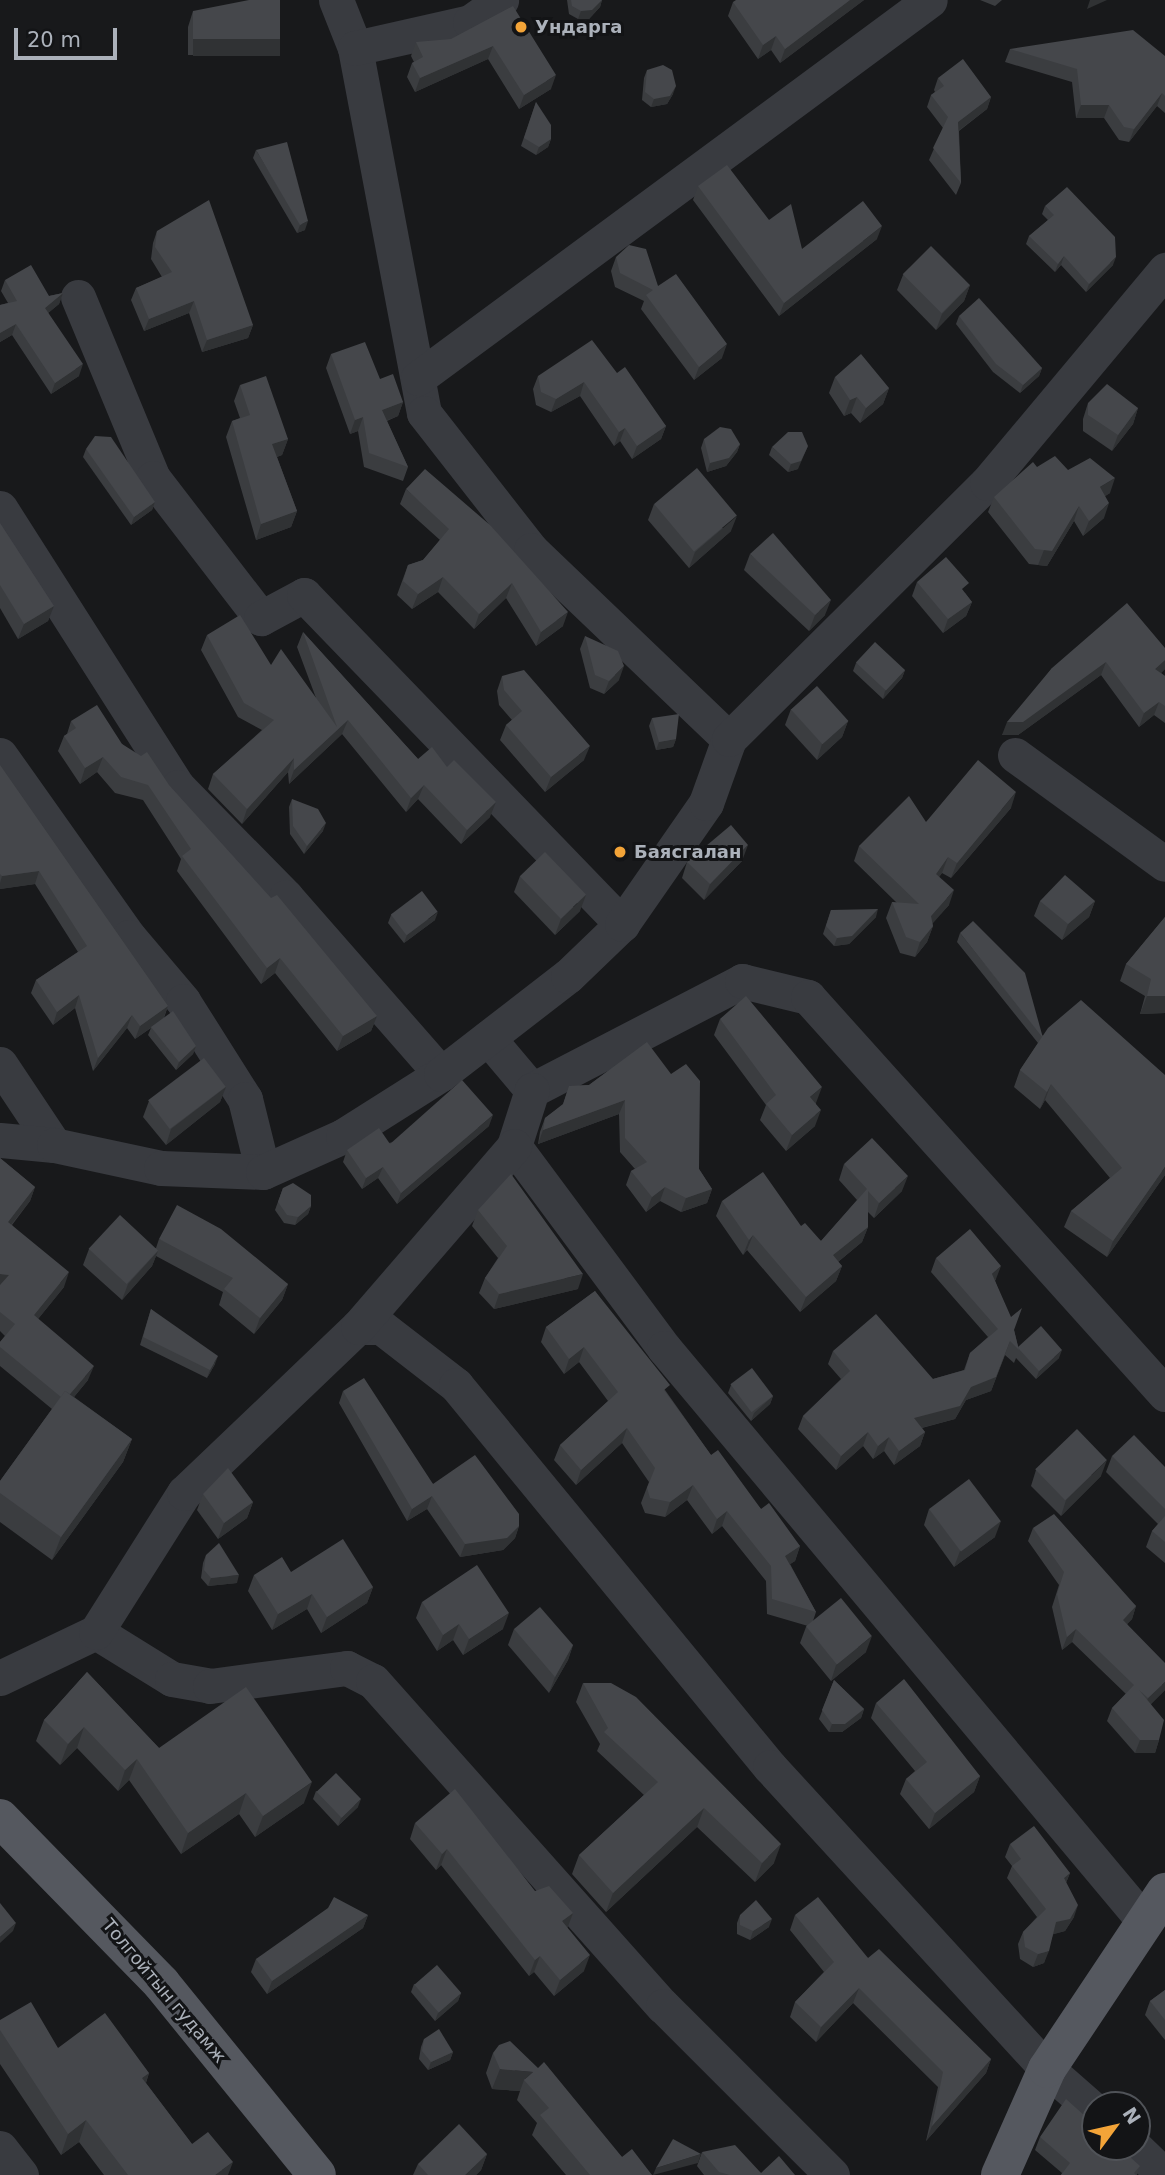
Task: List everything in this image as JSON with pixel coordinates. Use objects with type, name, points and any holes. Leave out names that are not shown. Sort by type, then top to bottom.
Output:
[{"type":"main road","name":"Толгойтын гудамж","points":[[3,1828],[161,1983],[317,2175]]},
{"type":"main road","points":[[1000,2175],[1048,2069],[1154,1906]]},
{"type":"street","points":[[336,0],[355,48],[424,413],[531,550],[729,739]]},
{"type":"street","points":[[355,48],[470,22],[501,0]]},
{"type":"street","points":[[418,378],[930,0]]},
{"type":"street","points":[[0,1140],[54,1145],[162,1168],[263,1172],[343,1136],[441,1074],[488,1038],[622,924],[706,803],[729,739],[987,483],[1165,270]]},
{"type":"street","points":[[78,297],[153,478],[261,618],[304,595],[622,924]]},
{"type":"street","points":[[0,508],[178,787],[286,897],[441,1074]]},
{"type":"street","points":[[0,755],[190,1012],[245,1099],[263,1172]]},
{"type":"street","points":[[1016,755],[1165,864]]},
{"type":"street","points":[[0,1678],[96,1632],[184,1493],[358,1327],[514,1146],[533,1090],[742,981],[808,997],[1165,1394]]},
{"type":"street","points":[[488,1038],[533,1090]]},
{"type":"street","points":[[0,1064],[54,1145]]},
{"type":"street","points":[[514,1146],[664,1348],[1154,1906]]},
{"type":"street","points":[[358,1327],[381,1327],[456,1385],[770,1767],[1048,2069],[1081,2098]]},
{"type":"street","points":[[96,1632],[172,1679],[209,1686],[347,1668],[373,1681],[663,2006],[832,2175]]},
{"type":"street","points":[[0,2148],[21,2175]]},
{"type":"street","points":[[1150,2161],[1164,2175]]},
{"type":"building","points":[[249,0],[280,0],[280,39],[193,39],[193,11]]},
{"type":"building","points":[[571,0],[602,0],[592,10],[581,11],[572,6]]},
{"type":"building","points":[[850,0],[785,49],[776,36],[763,45],[733,2]]},
{"type":"building","points":[[513,6],[556,75],[524,95],[493,46],[420,78],[412,63],[423,57],[416,42],[451,39]]},
{"type":"building","points":[[1133,30],[1165,56],[1165,96],[1162,93],[1134,129],[1124,127],[1109,105],[1081,105],[1077,69],[1010,49]]},
{"type":"building","points":[[963,59],[991,97],[958,122],[961,183],[933,148],[948,117],[931,95],[944,86],[938,78]]},
{"type":"building","points":[[663,65],[672,70],[676,86],[670,96],[654,99],[645,92],[647,70]]},
{"type":"building","points":[[536,102],[551,125],[551,139],[539,147],[524,138]]},
{"type":"building","points":[[287,142],[308,221],[300,225],[256,150]]},
{"type":"building","points":[[727,165],[769,220],[791,204],[802,249],[863,201],[882,226],[784,303],[698,186]]},
{"type":"building","points":[[1067,187],[1115,237],[1116,257],[1089,284],[1064,256],[1058,264],[1029,236],[1054,215],[1045,206]]},
{"type":"building","points":[[209,200],[253,325],[207,340],[194,301],[149,319],[136,288],[172,272],[155,247],[157,231]]},
{"type":"building","points":[[629,245],[646,249],[658,286],[676,274],[727,344],[699,367],[646,295],[653,290],[620,273],[616,257]]},
{"type":"building","points":[[931,246],[970,285],[942,313],[903,274]]},
{"type":"building","points":[[31,265],[49,296],[63,293],[45,308],[83,364],[55,383],[16,324],[0,333],[0,305],[17,301],[5,280]]},
{"type":"building","points":[[979,298],[1042,368],[1023,385],[996,364],[959,316]]},
{"type":"building","points":[[592,340],[617,373],[625,367],[666,426],[637,446],[625,428],[619,432],[584,382],[556,399],[541,392],[538,376]]},
{"type":"building","points":[[365,342],[380,379],[393,374],[403,402],[382,410],[408,467],[369,453],[363,417],[355,420],[331,354]]},
{"type":"building","points":[[861,354],[889,388],[866,408],[857,397],[850,400],[835,377]]},
{"type":"building","points":[[266,376],[288,439],[272,444],[297,511],[261,524],[232,421],[250,415],[240,385]]},
{"type":"building","points":[[1107,384],[1138,408],[1118,435],[1088,415],[1088,403]]},
{"type":"building","points":[[720,427],[731,429],[740,444],[729,458],[710,463],[704,439]]},
{"type":"building","points":[[788,432],[802,432],[808,446],[801,461],[791,464],[772,447]]},
{"type":"building","points":[[95,436],[111,437],[155,502],[134,517],[86,449]]},
{"type":"building","points":[[1055,456],[1068,470],[1090,458],[1115,478],[1100,487],[1109,503],[1089,521],[1079,506],[1052,551],[1035,549],[994,497],[1033,462],[1037,467]]},
{"type":"building","points":[[697,468],[737,515],[694,551],[654,504]]},
{"type":"building","points":[[425,469],[490,525],[568,612],[541,632],[512,583],[479,614],[443,577],[418,594],[403,581],[408,565],[423,560],[449,529],[406,489]]},
{"type":"building","points":[[0,523],[54,606],[24,624],[0,585]]},
{"type":"building","points":[[773,533],[831,600],[815,615],[750,554]]},
{"type":"building","points":[[946,557],[969,583],[962,589],[972,602],[948,619],[917,582]]},
{"type":"building","points":[[1127,603],[1165,648],[1165,660],[1155,669],[1165,676],[1165,706],[1159,702],[1144,713],[1106,662],[1023,722],[1007,722],[1052,668]]},
{"type":"building","points":[[240,615],[271,665],[281,649],[337,727],[303,632],[418,759],[432,747],[447,767],[454,760],[496,802],[467,830],[424,785],[411,798],[348,720],[294,770],[294,758],[247,809],[213,774],[274,720],[244,703],[207,635]]},
{"type":"building","points":[[585,636],[618,651],[624,666],[609,681],[595,675]]},
{"type":"building","points":[[875,642],[905,670],[886,690],[856,662]]},
{"type":"building","points":[[524,670],[590,746],[551,777],[506,725],[522,711],[504,690],[502,676]]},
{"type":"building","points":[[817,686],[848,721],[822,744],[791,709]]},
{"type":"building","points":[[97,705],[122,744],[141,756],[147,752],[169,785],[271,898],[277,895],[377,1016],[343,1036],[280,958],[267,968],[182,856],[191,849],[148,785],[121,777],[103,757],[85,768],[64,736],[76,728],[71,721]]},
{"type":"building","points":[[679,714],[676,739],[659,742],[652,718]]},
{"type":"building","points":[[978,760],[1016,792],[957,863],[948,857],[936,874],[954,890],[931,916],[933,926],[920,942],[906,937],[892,902],[919,904],[859,846],[909,796],[926,822]]},
{"type":"building","points":[[0,765],[168,1006],[140,1026],[132,1015],[98,1058],[79,995],[57,1012],[36,980],[87,946],[39,871],[2,876],[0,874]]},
{"type":"building","points":[[292,799],[318,809],[326,823],[307,846],[293,826]]},
{"type":"building","points":[[731,825],[748,845],[710,884],[687,862]]},
{"type":"building","points":[[545,852],[586,894],[561,919],[520,876]]},
{"type":"building","points":[[1065,875],[1095,901],[1068,924],[1040,901]]},
{"type":"building","points":[[422,891],[438,912],[407,935],[391,914]]},
{"type":"building","points":[[878,909],[852,936],[837,938],[826,926],[831,910]]},
{"type":"building","points":[[1165,917],[1165,996],[1147,996],[1151,979],[1126,964]]},
{"type":"building","points":[[973,921],[1025,973],[1043,1038],[960,933]]},
{"type":"building","points":[[746,996],[822,1087],[810,1097],[821,1110],[792,1135],[766,1104],[776,1095],[720,1019]]},
{"type":"building","points":[[1081,1000],[1165,1075],[1165,1167],[1113,1241],[1071,1211],[1122,1168],[1051,1084],[1047,1092],[1020,1070],[1048,1028]]},
{"type":"building","points":[[173,1011],[196,1046],[179,1062],[151,1027]]},
{"type":"building","points":[[647,1042],[671,1074],[686,1064],[700,1081],[699,1169],[712,1189],[686,1198],[665,1187],[652,1197],[631,1171],[647,1162],[625,1138],[625,1100],[543,1130],[545,1118],[563,1104],[569,1086],[589,1085]]},
{"type":"building","points":[[204,1058],[226,1087],[170,1129],[148,1100]]},
{"type":"building","points":[[462,1080],[493,1115],[401,1193],[383,1167],[366,1178],[347,1150],[379,1128],[390,1144]]},
{"type":"building","points":[[872,1138],[908,1176],[879,1203],[868,1191],[868,1227],[833,1255],[842,1266],[806,1297],[753,1235],[749,1240],[722,1201],[763,1172],[801,1226],[805,1223],[821,1241],[867,1189],[844,1164]]},
{"type":"building","points":[[0,1158],[35,1187],[8,1222],[69,1272],[34,1315],[94,1366],[70,1394],[65,1391],[61,1397],[0,1347],[0,1342],[15,1324],[0,1312],[0,1285],[9,1275],[0,1274]]},
{"type":"building","points":[[511,1174],[583,1274],[499,1294],[485,1278],[507,1246],[478,1210]]},
{"type":"building","points":[[293,1183],[311,1195],[311,1206],[298,1217],[287,1215],[278,1202],[283,1188]]},
{"type":"building","points":[[177,1205],[221,1229],[288,1284],[260,1318],[224,1289],[233,1278],[159,1239]]},
{"type":"building","points":[[120,1215],[158,1250],[127,1284],[89,1249]]},
{"type":"building","points":[[970,1229],[1001,1266],[992,1274],[1011,1317],[1022,1308],[1014,1330],[1019,1350],[1010,1341],[996,1377],[971,1387],[960,1406],[914,1418],[925,1432],[899,1451],[889,1437],[878,1446],[868,1432],[841,1456],[803,1416],[850,1371],[833,1351],[876,1314],[933,1379],[965,1370],[970,1353],[998,1329],[936,1258]]},
{"type":"building","points":[[595,1291],[670,1385],[664,1390],[711,1455],[718,1450],[761,1509],[769,1503],[800,1546],[785,1556],[816,1612],[772,1599],[771,1566],[727,1511],[717,1519],[693,1485],[670,1502],[650,1498],[647,1488],[655,1468],[627,1428],[581,1470],[560,1445],[618,1392],[584,1347],[569,1359],[546,1327]]},
{"type":"building","points":[[151,1309],[218,1356],[210,1370],[143,1337]]},
{"type":"building","points":[[1041,1326],[1062,1350],[1039,1371],[1018,1347]]},
{"type":"building","points":[[752,1368],[773,1396],[752,1412],[730,1384]]},
{"type":"building","points":[[364,1378],[433,1484],[475,1455],[519,1514],[519,1526],[507,1538],[465,1544],[432,1496],[412,1509],[343,1391]]},
{"type":"building","points":[[65,1391],[132,1439],[61,1537],[0,1493],[0,1481]]},
{"type":"building","points":[[1077,1429],[1107,1460],[1065,1500],[1035,1469]]},
{"type":"building","points":[[1134,1435],[1165,1467],[1165,1509],[1112,1456]]},
{"type":"building","points":[[228,1468],[253,1502],[224,1523],[203,1494]]},
{"type":"building","points":[[969,1479],[1001,1521],[961,1551],[929,1509]]},
{"type":"building","points":[[1054,1514],[1136,1606],[1123,1620],[1165,1663],[1165,1682],[1148,1698],[1139,1690],[1164,1720],[1159,1740],[1140,1740],[1112,1708],[1134,1685],[1076,1629],[1067,1637],[1057,1594],[1064,1572],[1033,1528]]},
{"type":"building","points":[[1165,1516],[1165,1542],[1152,1531]]},
{"type":"building","points":[[343,1539],[373,1587],[327,1617],[312,1594],[278,1614],[254,1575],[282,1557],[291,1572]]},
{"type":"building","points":[[219,1543],[239,1575],[211,1578],[204,1570],[206,1555]]},
{"type":"building","points":[[477,1565],[509,1613],[469,1639],[459,1624],[443,1635],[422,1602]]},
{"type":"building","points":[[841,1598],[872,1636],[837,1664],[806,1626]]},
{"type":"building","points":[[540,1607],[573,1645],[555,1677],[514,1629]]},
{"type":"building","points":[[87,1672],[159,1748],[246,1687],[312,1782],[263,1816],[246,1793],[188,1833],[137,1759],[125,1770],[84,1727],[68,1744],[44,1720]]},
{"type":"building","points":[[904,1679],[980,1776],[935,1813],[906,1779],[927,1762],[876,1703]]},
{"type":"building","points":[[834,1680],[864,1709],[845,1724],[832,1724],[822,1710]]},
{"type":"building","points":[[583,1683],[611,1683],[636,1697],[781,1844],[762,1863],[704,1808],[613,1893],[579,1855],[658,1782],[604,1732],[608,1728]]},
{"type":"building","points":[[336,1773],[361,1799],[342,1818],[317,1792]]},
{"type":"building","points":[[455,1789],[535,1891],[549,1886],[573,1913],[562,1921],[590,1955],[560,1980],[540,1956],[535,1960],[447,1849],[442,1854],[415,1823]]},
{"type":"building","points":[[1034,1826],[1070,1873],[1064,1878],[1078,1905],[1070,1919],[1056,1922],[1049,1951],[1038,1954],[1025,1947],[1023,1932],[1046,1909],[1012,1866],[1021,1859],[1010,1844]]},
{"type":"building","points":[[334,1897],[368,1915],[272,1981],[256,1959],[328,1908]]},
{"type":"building","points":[[818,1897],[868,1958],[879,1949],[991,2059],[932,2126],[943,2072],[859,1988],[821,2027],[795,2002],[834,1962],[795,1915]]},
{"type":"building","points":[[756,1900],[772,1919],[753,1931],[740,1925],[740,1915]]},
{"type":"building","points":[[0,1903],[16,1923],[0,1937]]},
{"type":"building","points":[[437,1965],[461,1993],[439,2013],[414,1985]]},
{"type":"building","points":[[1165,1990],[1165,2020],[1150,2001]]},
{"type":"building","points":[[31,2002],[58,2048],[105,2013],[149,2073],[142,2078],[192,2144],[208,2132],[233,2162],[215,2175],[128,2175],[86,2120],[68,2134],[0,2030],[0,2020]]},
{"type":"building","points":[[439,2029],[453,2052],[431,2062],[422,2051],[424,2039]]},
{"type":"building","points":[[510,2041],[538,2068],[544,2062],[622,2157],[632,2149],[652,2175],[590,2175],[540,2115],[549,2108],[524,2080],[533,2072],[500,2069],[493,2053],[499,2045]]},
{"type":"building","points":[[1066,2099],[1081,2112],[1081,2161],[1134,2161],[1140,2166],[1134,2173],[1136,2175],[1061,2175],[1070,2163],[1040,2137]]},
{"type":"building","points":[[459,2124],[487,2154],[465,2175],[428,2175],[418,2164]]},
{"type":"building","points":[[673,2139],[701,2154],[656,2168]]},
{"type":"building","points":[[735,2145],[761,2173],[779,2156],[795,2175],[730,2175],[719,2172],[702,2152]]},
{"type":"place","name":"Ундарга","points":[[521,27]]},
{"type":"place","name":"Баясгалан","points":[[620,852]]}]
